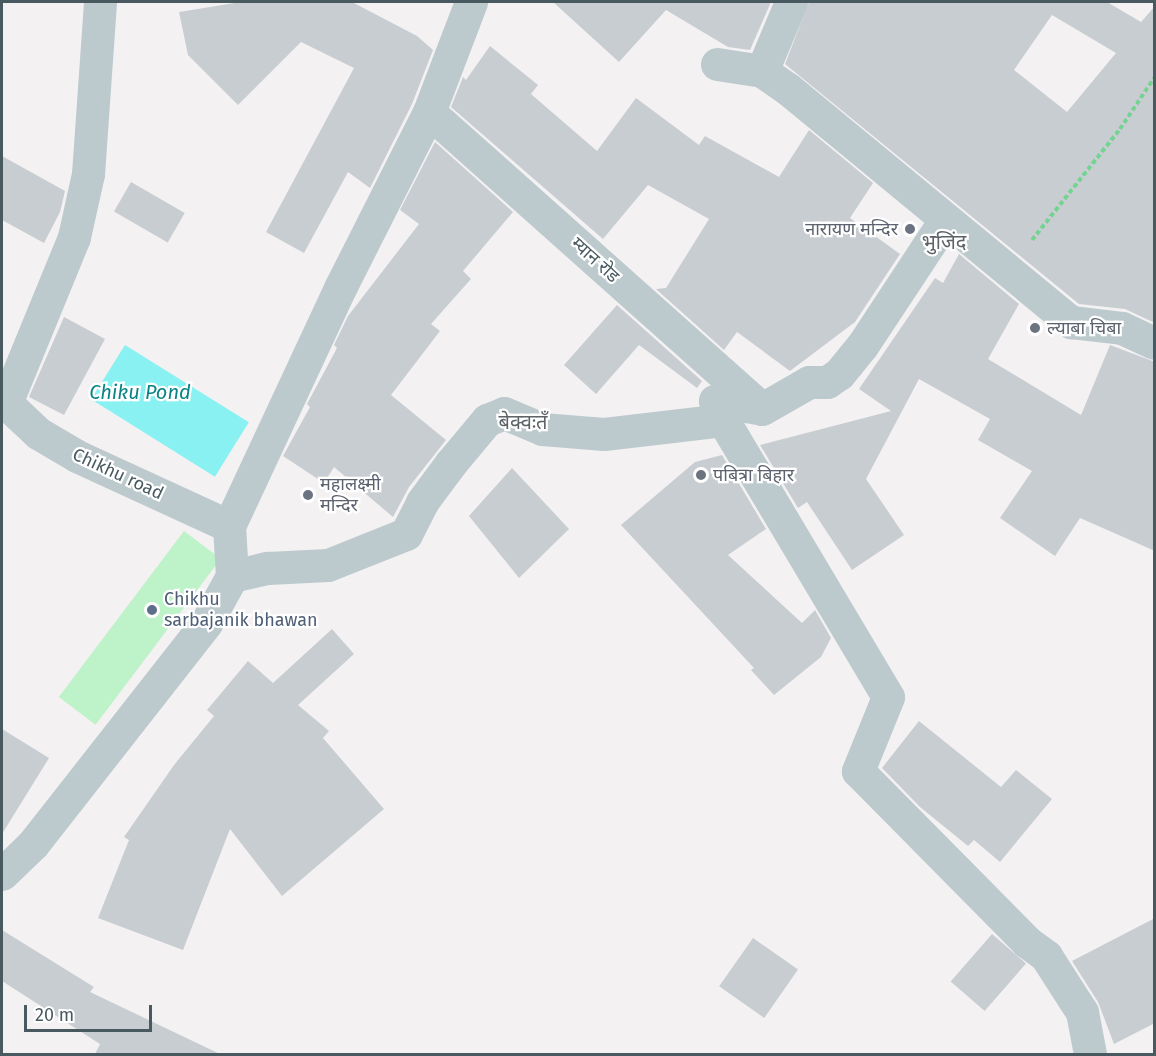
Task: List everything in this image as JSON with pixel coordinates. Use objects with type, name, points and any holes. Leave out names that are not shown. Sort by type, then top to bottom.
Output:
[{"type":"street","name":"Chikhu road","points":[[100,2],[88,174],[74,237],[6,402],[38,433],[77,456],[229,526]]},
{"type":"street","points":[[2,874],[33,844],[206,623],[232,576],[229,526],[340,288],[429,112],[471,2]]},
{"type":"street","points":[[762,71],[791,2]]},
{"type":"street","points":[[717,63],[762,71],[847,135],[945,220],[1009,269],[1071,322],[1122,328],[1155,343]]},
{"type":"street","name":"म्यान रोड","points":[[429,112],[762,409]]},
{"type":"street","points":[[945,220],[862,346],[838,374],[827,381],[809,382],[762,409],[715,401],[723,420],[888,698],[858,771],[1027,942],[1046,956],[1082,1012],[1089,1054]]},
{"type":"street","points":[[232,576],[268,568],[328,565],[406,534],[422,502],[451,463],[487,420],[504,413],[542,429],[604,434],[723,420]]},
{"type":"path","points":[[1009,269],[1120,129],[1155,78]]},
{"type":"green space","points":[[184,531],[221,559],[96,725],[59,697]]},
{"type":"water","name":"Chiku Pond","points":[[125,345],[249,422],[215,477],[91,399]]},
{"type":"building","points":[[241,2],[352,2],[417,36],[433,50],[412,104],[370,188],[348,172],[304,253],[266,232],[354,68],[301,42],[238,105],[188,55],[179,12]]},
{"type":"building","points":[[553,2],[771,2],[750,50],[728,47],[666,10],[619,62]]},
{"type":"building","points":[[809,2],[1107,2],[1141,22],[1155,6],[1155,323],[1125,309],[1079,304],[785,64]],"holes":[[[1052,15],[1116,53],[1067,112],[1014,70]]]},
{"type":"building","points":[[490,46],[538,85],[531,94],[597,151],[636,98],[699,145],[705,136],[779,177],[809,130],[873,183],[850,218],[900,254],[855,322],[790,371],[737,332],[724,350],[656,289],[666,288],[709,219],[648,185],[603,239],[451,107],[463,77],[466,80]]},
{"type":"building","points":[[435,142],[513,212],[463,271],[471,279],[431,324],[440,331],[391,395],[446,440],[409,487],[393,517],[334,467],[324,483],[283,456],[310,407],[307,404],[337,348],[334,345],[348,316],[419,224],[400,210]]},
{"type":"building","points":[[2,156],[65,191],[60,212],[44,243],[2,220]]},
{"type":"building","points":[[131,182],[185,213],[168,242],[114,211]]},
{"type":"building","points":[[959,254],[1019,304],[988,359],[1081,415],[1110,345],[1155,362],[1155,551],[1080,518],[1055,556],[1000,518],[1032,471],[978,440],[990,419],[919,379],[866,479],[904,535],[852,570],[807,502],[798,508],[760,445],[891,411],[859,389],[935,278],[943,283]]},
{"type":"building","points":[[617,305],[702,381],[697,388],[639,345],[596,394],[564,365]]},
{"type":"building","points":[[64,317],[105,339],[64,415],[29,397]]},
{"type":"building","points":[[722,455],[766,529],[728,555],[802,623],[815,610],[831,638],[821,657],[774,695],[751,670],[754,668],[621,525],[695,462]]},
{"type":"building","points":[[512,468],[569,529],[519,578],[469,516]]},
{"type":"building","points":[[332,629],[354,654],[298,705],[329,731],[323,738],[384,809],[282,896],[230,829],[183,950],[98,918],[129,840],[124,837],[174,765],[214,716],[207,710],[248,661],[273,683]]},
{"type":"building","points":[[919,721],[1001,787],[1016,770],[1052,799],[1000,862],[974,840],[968,846],[920,807],[882,768]]},
{"type":"building","points":[[2,729],[49,758],[2,834]]},
{"type":"building","points":[[1155,918],[1155,1023],[1114,1044],[1098,1002],[1072,961]]},
{"type":"building","points":[[2,930],[94,987],[90,992],[220,1054],[95,1054],[100,1044],[2,981]]},
{"type":"building","points":[[992,934],[1026,964],[985,1011],[951,982]]},
{"type":"building","points":[[753,938],[798,970],[764,1018],[719,986]]},
{"type":"place","name":"नारायण मन्दिर","points":[[910,229]]},
{"type":"place","name":"ल्याबा चिबा","points":[[1035,328]]},
{"type":"place","name":"पबित्रा बिहार","points":[[701,475]]},
{"type":"place","name":"महालक्ष्मी मन्दिर","points":[[308,495]]},
{"type":"place","name":"Chikhu sarbajanik bhawan","points":[[152,610]]},
{"type":"district","name":"भुजिंद","points":[[944,242]]},
{"type":"district","name":"बेक्वःतँ","points":[[523,422]]}]
